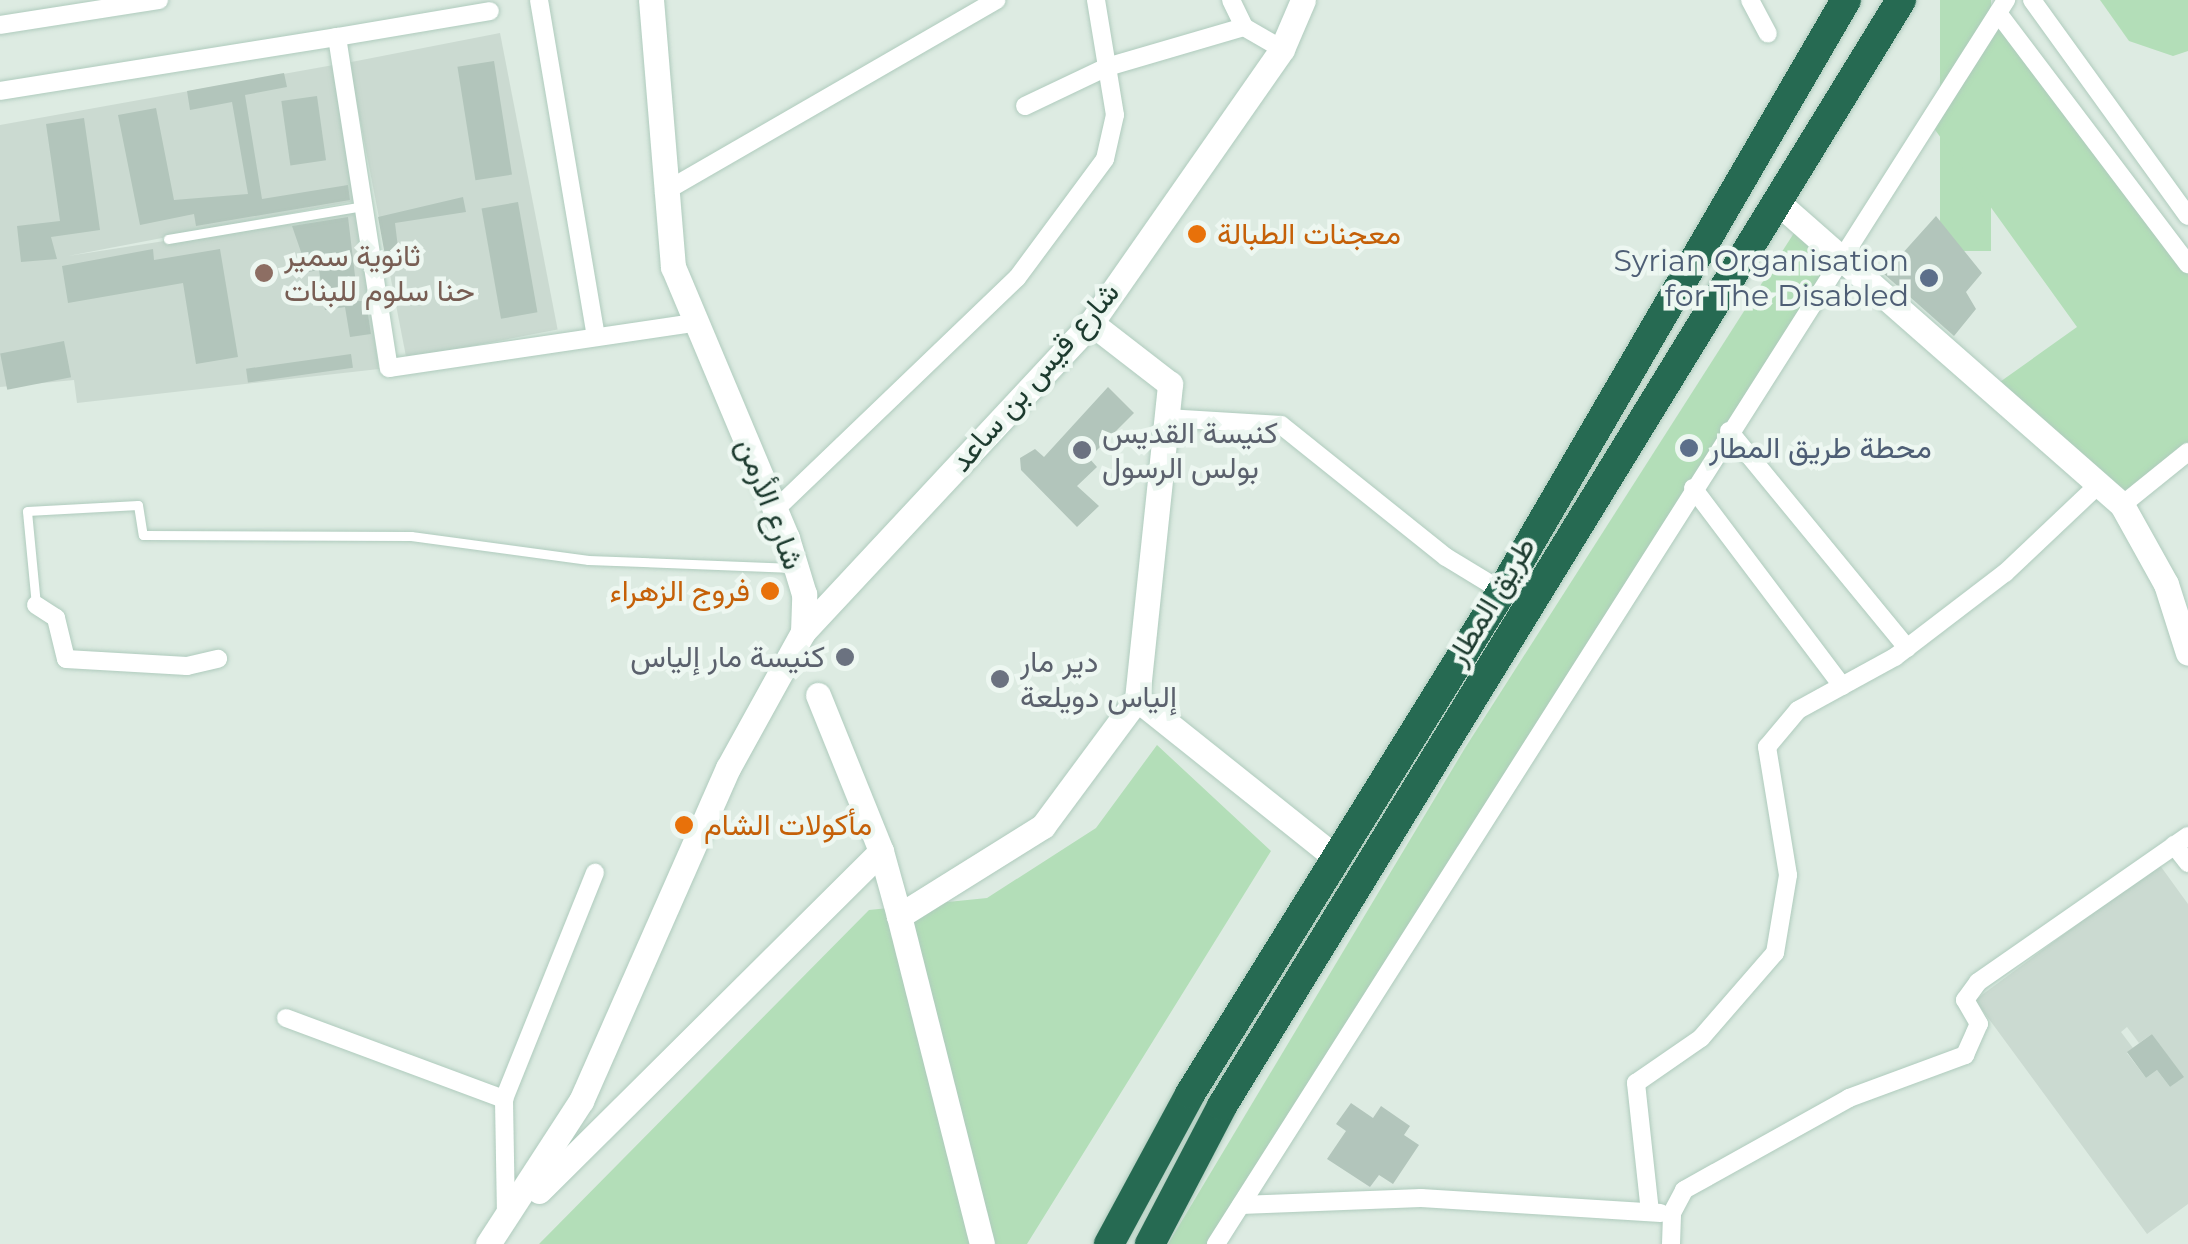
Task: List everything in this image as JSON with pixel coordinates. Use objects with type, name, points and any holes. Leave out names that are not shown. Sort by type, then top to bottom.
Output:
[{"type":"highway","name":"طريق المطار","points":[[1150,1244],[1222,1106],[1775,200],[1902,0]]},
{"type":"highway","name":"طريق المطار","points":[[1109,1244],[1190,1094],[1502,590],[1840,3]]},
{"type":"main road","name":"شارع الأرمن","points":[[651,0],[673,267],[776,509],[796,568],[803,632]]},
{"type":"main road","name":"شارع قيس بن ساعد","points":[[803,632],[1091,323],[1282,50],[1302,0]]},
{"type":"main road","points":[[1775,200],[2122,505],[2166,584],[2188,654]]},
{"type":"main road","points":[[900,916],[1043,826],[1137,699],[1170,384],[1091,323]]},
{"type":"main road","points":[[506,1222],[581,1100],[728,768],[803,632]]},
{"type":"main road","points":[[818,694],[881,851],[982,1244]]},
{"type":"main road","points":[[1137,699],[1335,857]]},
{"type":"main road","points":[[488,1244],[881,851]]},
{"type":"main road","points":[[581,1100],[591,1116],[609,1121]]},
{"type":"street","points":[[0,26],[159,0]]},
{"type":"street","points":[[540,0],[596,336]]},
{"type":"street","points":[[664,192],[996,0]]},
{"type":"street","points":[[776,509],[1017,278],[1105,159],[1115,115],[1096,0]]},
{"type":"street","points":[[1232,0],[1244,28],[1282,50]]},
{"type":"street","points":[[1750,0],[1768,34]]},
{"type":"street","points":[[2032,0],[2188,216]]},
{"type":"street","points":[[1216,1244],[2002,6],[2188,264]]},
{"type":"street","points":[[0,91],[490,10]]},
{"type":"street","points":[[1025,106],[1108,67],[1244,28]]},
{"type":"street","points":[[338,37],[389,368],[694,323]]},
{"type":"street","points":[[1166,418],[1281,425],[1446,557],[1502,590]]},
{"type":"street","points":[[1730,431],[1907,648]]},
{"type":"street","points":[[2122,505],[2188,452]]},
{"type":"street","points":[[1650,1212],[1636,1083],[1701,1038],[1776,953],[1788,875],[1767,747],[1798,710],[1907,648],[2005,573],[2098,484]]},
{"type":"street","points":[[1693,488],[1842,686]]},
{"type":"street","points":[[36,605],[56,618],[66,660],[187,666],[218,658]]},
{"type":"street","points":[[1679,1241],[1672,1213],[1684,1190],[1850,1098],[1965,1055],[1979,1024],[1965,1000],[1978,982],[2181,841],[2188,862]]},
{"type":"street","points":[[506,1222],[504,1100],[595,873]]},
{"type":"street","points":[[286,1018],[504,1100]]},
{"type":"street","points":[[1241,1205],[1421,1198],[1672,1213]]},
{"type":"lane","points":[[168,239],[364,206]]},
{"type":"lane","points":[[36,605],[27,510],[138,505],[143,535],[411,536],[588,560],[796,568]]},
{"type":"shaded area","points":[[500,33],[558,329],[406,359],[349,62]]},
{"type":"shaded area","points":[[339,64],[360,200],[68,256],[356,211],[379,369],[77,403],[74,380],[0,387],[0,125]]},
{"type":"shaded area","points":[[2159,864],[2188,904],[2188,1204],[2147,1234],[1975,1000]],"holes":[[[2127,1027],[2139,1043],[2152,1034],[2183,1077],[2170,1087],[2157,1070],[2146,1078],[2127,1053],[2133,1048],[2121,1032]]]},
{"type":"green space","points":[[1940,0],[1991,0],[1991,251],[1940,251]]},
{"type":"green space","points":[[2100,0],[2188,0],[2188,51],[2173,56],[2129,41]]},
{"type":"green space","points":[[1998,13],[2188,267],[2188,452],[2122,505],[1990,389],[2077,327],[1928,120]]},
{"type":"green space","points":[[1801,222],[1840,256],[1216,1244],[1168,1244],[1465,748]]},
{"type":"green space","points":[[1157,745],[1271,851],[1027,1244],[539,1244],[869,910],[987,898],[1096,828]]},
{"type":"building","points":[[494,61],[512,175],[475,180],[457,67]]},
{"type":"building","points":[[284,73],[287,87],[245,95],[262,199],[348,185],[350,200],[196,226],[194,214],[140,225],[118,115],[156,108],[174,200],[248,194],[232,102],[190,110],[187,91]]},
{"type":"building","points":[[317,96],[326,160],[290,165],[281,101]]},
{"type":"building","points":[[84,118],[100,230],[51,237],[57,259],[21,262],[17,226],[60,221],[46,124]]},
{"type":"building","points":[[463,197],[466,212],[395,223],[400,264],[387,266],[378,217]]},
{"type":"building","points":[[518,202],[537,312],[501,319],[482,208]]},
{"type":"building","name":"Syrian Organisation for The Disabled","points":[[1936,216],[1982,273],[1966,292],[1976,309],[1954,336],[1884,274]]},
{"type":"building","points":[[348,217],[358,301],[366,301],[371,334],[350,337],[345,307],[325,310],[319,270],[308,272],[292,226]]},
{"type":"building","points":[[153,249],[154,260],[220,249],[238,357],[196,364],[183,283],[68,303],[62,266]]},
{"type":"building","points":[[64,341],[71,377],[7,390],[0,353]]},
{"type":"building","points":[[351,354],[353,368],[248,383],[246,369]]},
{"type":"building","points":[[1108,387],[1134,413],[1089,458],[1097,467],[1077,486],[1099,506],[1077,527],[1021,470],[1020,458],[1035,449],[1044,457]]},
{"type":"building","points":[[2152,1034],[2184,1077],[2170,1087],[2157,1070],[2146,1078],[2127,1052]]},
{"type":"building","points":[[1351,1103],[1373,1118],[1381,1106],[1410,1126],[1404,1135],[1419,1145],[1393,1184],[1379,1175],[1370,1187],[1327,1159],[1346,1131],[1336,1124]]},
{"type":"place","name":"معجنات الطبالة","points":[[1197,234]]},
{"type":"place","name":"ثانوية سمير حنا سلوم للبنات","points":[[264,273]]},
{"type":"place","name":"Syrian Organisation for The Disabled","points":[[1929,278]]},
{"type":"place","name":"محطة طريق المطار","points":[[1689,448]]},
{"type":"place","name":"كنيسة القديس بولس الرسول","points":[[1082,450]]},
{"type":"place","name":"فروج الزهراء","points":[[770,591]]},
{"type":"place","name":"كنيسة مار إلياس","points":[[845,657]]},
{"type":"place","name":"دير مار إلياس دويلعة","points":[[1000,679]]},
{"type":"place","name":"مأكولات الشام","points":[[684,825]]}]
